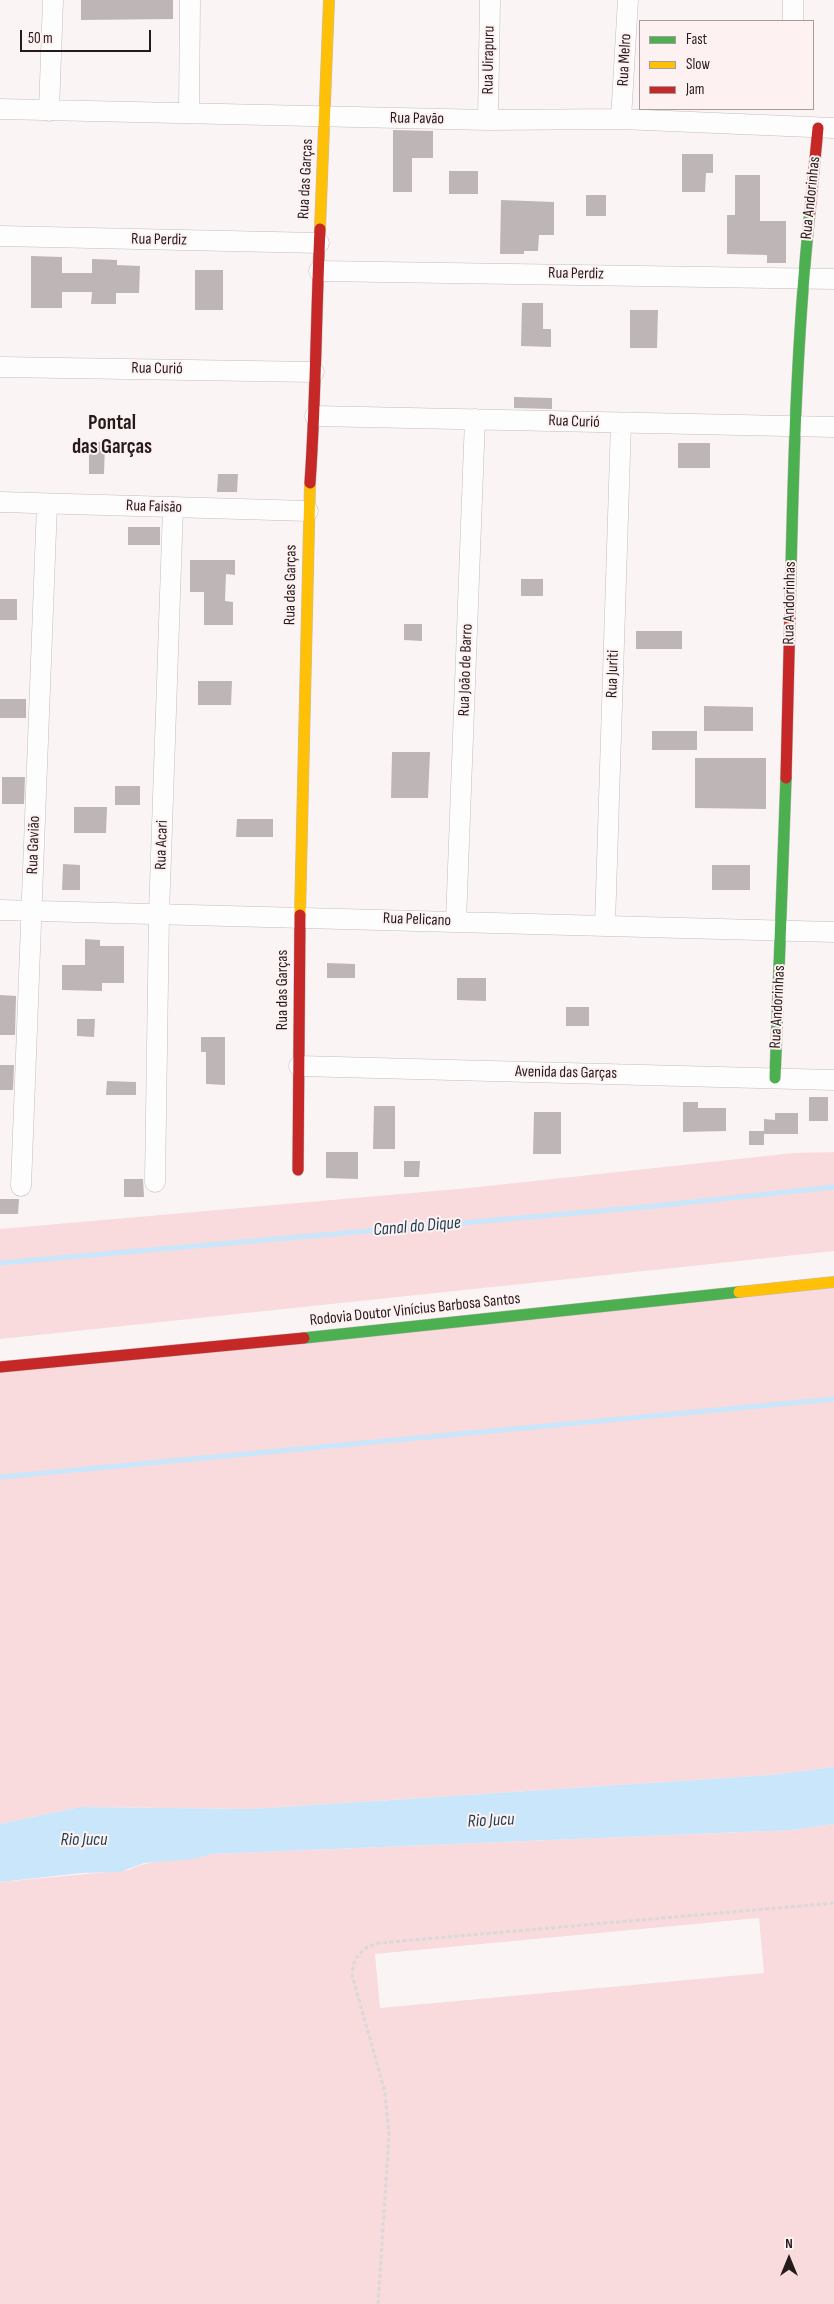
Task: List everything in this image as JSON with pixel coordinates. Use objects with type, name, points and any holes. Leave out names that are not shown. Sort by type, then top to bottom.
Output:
[{"type":"street","points":[[49,112],[53,0]]},
{"type":"street","points":[[188,113],[190,0]]},
{"type":"street","name":"Rua das Garças","points":[[298,1170],[300,916],[308,511],[315,416],[314,372],[326,116],[329,0]]},
{"type":"street","name":"Rua Uirapuru","points":[[488,120],[490,0]]},
{"type":"street","name":"Rua Melro","points":[[621,119],[628,0]]},
{"type":"street","points":[[793,0],[793,20]]},
{"type":"street","name":"Rua Pavão","points":[[0,109],[49,112],[188,113],[488,120],[791,117],[826,128]]},
{"type":"street","name":"Rua Andorinhas","points":[[775,1078],[782,929],[794,425],[803,278],[826,128]]},
{"type":"street","name":"Rua Perdiz","points":[[0,236],[319,244]]},
{"type":"street","name":"Rua Perdiz","points":[[319,271],[834,279]]},
{"type":"street","name":"Rua Curió","points":[[0,367],[314,372]]},
{"type":"street","name":"Rua Curió","points":[[315,416],[834,427]]},
{"type":"street","name":"Rua João de Barro","points":[[456,921],[475,419]]},
{"type":"street","name":"Rua Juriti","points":[[605,924],[621,423]]},
{"type":"street","name":"Rua Faisão","points":[[0,502],[308,511]]},
{"type":"street","name":"Rua Gavião","points":[[21,1186],[46,504]]},
{"type":"street","name":"Rua Acari","points":[[155,1182],[159,914],[173,508]]},
{"type":"street","name":"Rua Pelicano","points":[[0,910],[605,924],[834,932]]},
{"type":"street","name":"Avenida das Garças","points":[[299,1066],[834,1080]]},
{"type":"street","name":"Rodovia Doutor Vinícius Barbosa Santos","points":[[0,1367],[222,1347],[834,1282]]},
{"type":"path","points":[[378,2304],[388,2135],[383,2085],[352,1975],[352,1965],[362,1950],[379,1943],[834,1903]]},
{"type":"shaded area","points":[[834,1152],[834,1251],[0,1339],[0,1229],[469,1188],[794,1153]]},
{"type":"shaded area","points":[[834,1281],[834,1767],[771,1775],[253,1809],[80,1807],[0,1824],[0,1369]]},
{"type":"shaded area","points":[[834,1824],[834,2304],[0,2304],[0,1882],[129,1870],[148,1863],[201,1857],[211,1854],[792,1830]],"holes":[[[759,1918],[764,1973],[380,2008],[375,1954]]]},
{"type":"water","name":"Rio Jucu","points":[[834,1767],[834,1824],[792,1830],[211,1854],[195,1859],[144,1863],[120,1872],[82,1873],[0,1882],[0,1824],[80,1807],[253,1809],[771,1775]]},
{"type":"building","points":[[81,0],[173,0],[173,19],[81,20]]},
{"type":"building","points":[[393,130],[433,131],[433,158],[412,158],[412,192],[393,192]]},
{"type":"building","points":[[682,154],[713,154],[713,173],[706,173],[705,192],[682,192]]},
{"type":"building","points":[[449,171],[478,171],[478,194],[449,194]]},
{"type":"building","points":[[735,175],[760,175],[760,221],[786,221],[786,263],[767,263],[767,255],[727,254],[727,215],[735,215]]},
{"type":"building","points":[[586,195],[606,195],[606,216],[586,216]]},
{"type":"building","points":[[501,200],[554,202],[554,235],[539,235],[538,251],[524,251],[524,254],[500,254]]},
{"type":"building","points":[[31,256],[62,257],[62,273],[92,273],[92,259],[117,260],[117,265],[140,266],[139,293],[116,293],[116,304],[91,304],[92,292],[62,292],[62,308],[31,308]]},
{"type":"building","points":[[195,270],[223,270],[223,310],[195,310]]},
{"type":"building","points":[[522,303],[543,303],[543,329],[551,329],[551,347],[521,346]]},
{"type":"building","points":[[630,310],[658,310],[657,348],[630,348]]},
{"type":"building","points":[[514,397],[552,398],[552,409],[514,408]]},
{"type":"building","points":[[89,442],[105,442],[104,474],[89,474]]},
{"type":"building","points":[[678,443],[710,443],[710,468],[678,468]]},
{"type":"building","points":[[218,474],[238,474],[237,492],[217,492]]},
{"type":"building","points":[[128,527],[160,527],[160,545],[128,545]]},
{"type":"building","points":[[190,560],[235,560],[235,575],[226,574],[225,601],[233,602],[233,625],[204,625],[204,592],[190,592]]},
{"type":"building","points":[[521,579],[543,579],[543,596],[521,596]]},
{"type":"building","points":[[0,599],[17,599],[17,620],[0,620]]},
{"type":"building","points":[[404,624],[422,624],[422,641],[404,640]]},
{"type":"building","points":[[636,631],[682,631],[682,649],[636,649]]},
{"type":"building","points":[[198,681],[232,681],[231,705],[198,705]]},
{"type":"building","points":[[0,699],[26,699],[26,718],[0,718]]},
{"type":"building","points":[[704,706],[753,707],[753,731],[704,731]]},
{"type":"building","points":[[652,731],[697,731],[697,750],[652,750]]},
{"type":"building","points":[[392,752],[430,752],[428,798],[391,798]]},
{"type":"building","points":[[695,758],[766,758],[766,809],[695,808]]},
{"type":"building","points":[[2,777],[25,777],[24,804],[2,804]]},
{"type":"building","points":[[115,786],[140,786],[140,805],[115,805]]},
{"type":"building","points":[[74,807],[107,807],[106,833],[74,833]]},
{"type":"building","points":[[237,819],[273,819],[273,837],[236,837]]},
{"type":"building","points":[[63,864],[80,865],[80,890],[62,890]]},
{"type":"building","points":[[712,865],[750,865],[750,890],[712,890]]},
{"type":"building","points":[[85,939],[100,940],[100,946],[124,946],[124,983],[102,983],[102,991],[62,990],[62,965],[85,965]]},
{"type":"building","points":[[327,963],[355,964],[355,978],[327,978]]},
{"type":"building","points":[[457,978],[486,978],[486,1001],[457,1000]]},
{"type":"building","points":[[0,995],[16,996],[15,1035],[0,1035]]},
{"type":"building","points":[[566,1007],[589,1007],[589,1026],[566,1026]]},
{"type":"building","points":[[77,1019],[95,1019],[94,1037],[77,1036]]},
{"type":"building","points":[[201,1037],[225,1037],[225,1085],[206,1084],[206,1052],[201,1052]]},
{"type":"building","points":[[0,1065],[14,1065],[13,1090],[0,1090]]},
{"type":"building","points":[[107,1081],[136,1082],[136,1095],[106,1095]]},
{"type":"building","points":[[809,1097],[828,1097],[828,1121],[809,1121]]},
{"type":"building","points":[[683,1102],[698,1102],[698,1108],[726,1108],[726,1131],[683,1132]]},
{"type":"building","points":[[374,1106],[395,1106],[395,1149],[373,1149]]},
{"type":"building","points":[[534,1112],[561,1112],[561,1154],[533,1154]]},
{"type":"building","points":[[775,1113],[798,1113],[798,1134],[764,1134],[764,1145],[749,1145],[749,1131],[764,1131],[764,1119],[775,1120]]},
{"type":"building","points":[[326,1152],[358,1152],[358,1179],[326,1178]]},
{"type":"building","points":[[404,1161],[420,1161],[419,1177],[404,1177]]},
{"type":"building","points":[[124,1179],[143,1179],[144,1197],[124,1197]]},
{"type":"building","points":[[0,1199],[19,1199],[18,1214],[0,1214]]},
{"type":"waterway","name":"Canal do Dique","points":[[0,1263],[645,1207],[834,1187]]},
{"type":"waterway","points":[[0,1477],[834,1399]]},
{"type":"traffic: fast","points":[[790,612],[798,361],[810,211]]},
{"type":"traffic: fast","points":[[775,1078],[786,778]]},
{"type":"traffic: fast","points":[[304,1338],[739,1292]]},
{"type":"traffic: slow","points":[[320,229],[329,0]]},
{"type":"traffic: slow","points":[[300,915],[310,483]]},
{"type":"traffic: slow","points":[[739,1292],[834,1282]]},
{"type":"traffic: jam","points":[[810,211],[818,128]]},
{"type":"traffic: jam","points":[[310,483],[320,229]]},
{"type":"traffic: jam","points":[[786,778],[790,612]]},
{"type":"traffic: jam","points":[[298,1170],[300,915]]},
{"type":"traffic: jam","points":[[0,1367],[304,1338]]},
{"type":"district","name":"Pontal das Garças","points":[[112,436]]}]
